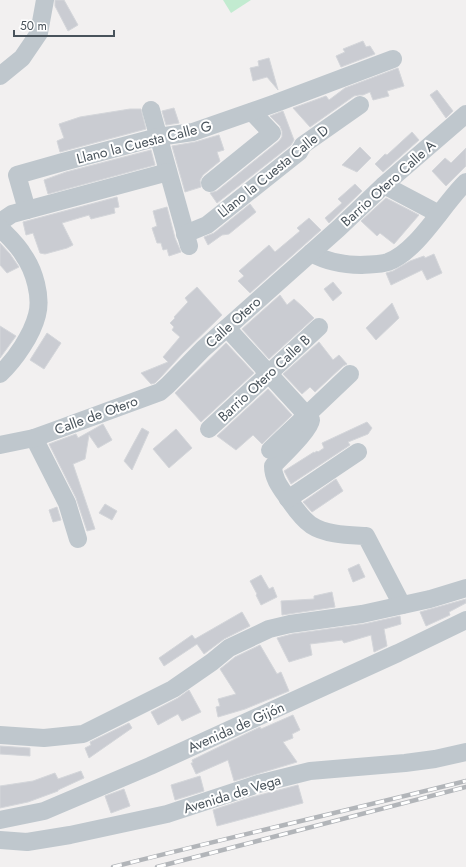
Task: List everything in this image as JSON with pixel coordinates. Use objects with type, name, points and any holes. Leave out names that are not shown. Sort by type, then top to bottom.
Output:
[{"type":"street","points":[[0,76],[22,58],[39,33],[45,0]]},
{"type":"street","name":"Llano la Cuesta Calle G","points":[[27,210],[17,175],[158,137],[193,132],[252,112],[393,59]]},
{"type":"street","name":"Llano la Cuesta Calle D","points":[[168,172],[187,240],[226,211],[299,152],[303,145],[360,105]]},
{"type":"street","points":[[0,222],[12,214],[168,172],[151,110]]},
{"type":"street","points":[[210,183],[272,133],[252,112]]},
{"type":"street","name":"Barrio Otero Calle A","points":[[311,253],[466,114]]},
{"type":"street","points":[[311,253],[324,260],[348,265],[388,262],[408,250],[466,182]]},
{"type":"street","points":[[384,186],[439,214]]},
{"type":"street","points":[[0,228],[24,256],[38,292],[39,303],[37,315],[26,340],[8,367],[0,374]]},
{"type":"street","name":"Calle Otero","points":[[158,393],[168,385],[203,349],[311,253]]},
{"type":"street","name":"Barrio Otero Calle B","points":[[209,429],[319,327]]},
{"type":"street","points":[[227,328],[311,420],[311,424],[273,466],[273,474],[288,499],[298,513],[311,525],[323,531],[366,536],[402,606]]},
{"type":"street","points":[[270,450],[350,374]]},
{"type":"street","name":"Calle de Otero","points":[[0,445],[34,438],[158,393]]},
{"type":"street","name":"Calle de Otero","points":[[34,438],[67,503],[78,539]]},
{"type":"street","points":[[288,499],[358,452]]},
{"type":"street","points":[[0,735],[44,738],[83,734],[173,689],[212,662],[229,648],[269,628],[362,614],[402,606],[466,588]]},
{"type":"street","name":"Avenida de Gijón","points":[[0,820],[44,811],[143,769],[398,653],[466,620]]},
{"type":"street","name":"Avenida de Vega","points":[[0,840],[27,842],[70,835],[166,814],[258,784],[310,771],[405,763],[435,759],[466,752]]},
{"type":"green space","points":[[223,0],[251,0],[231,13]]},
{"type":"building","points":[[55,0],[64,0],[78,25],[68,31],[55,6]]},
{"type":"building","points":[[363,41],[366,47],[370,46],[375,54],[341,67],[336,56],[345,52],[343,49]]},
{"type":"building","points":[[269,58],[278,90],[267,77],[253,81],[250,68],[259,66],[258,61]]},
{"type":"building","points":[[398,68],[404,86],[387,91],[389,96],[373,100],[370,92],[363,95],[354,96],[310,127],[293,108],[326,96],[329,100],[345,88]]},
{"type":"building","points":[[437,90],[453,111],[446,118],[430,95]]},
{"type":"building","points":[[174,108],[179,123],[166,125],[162,111]]},
{"type":"building","points":[[130,109],[141,109],[146,129],[60,152],[57,141],[64,138],[59,124],[80,117]]},
{"type":"building","points":[[283,111],[294,140],[291,145],[217,203],[210,193],[217,191],[282,137],[280,126],[270,116]]},
{"type":"building","points":[[412,132],[419,140],[383,172],[375,164]]},
{"type":"building","points":[[219,135],[224,150],[217,152],[220,161],[203,175],[200,180],[201,187],[185,192],[172,146],[195,142]]},
{"type":"building","points":[[360,147],[371,158],[357,172],[342,165]]},
{"type":"building","points":[[466,148],[466,166],[446,186],[432,171],[445,158],[451,163]]},
{"type":"building","points":[[151,150],[155,165],[48,194],[44,180],[66,172]]},
{"type":"building","points":[[355,184],[362,191],[329,223],[325,218],[342,203],[338,199]]},
{"type":"building","points":[[117,197],[119,207],[114,208],[115,213],[91,219],[89,215],[62,223],[73,245],[67,248],[45,254],[40,253],[33,233],[26,235],[23,222]]},
{"type":"building","points":[[386,198],[419,215],[394,244],[380,233],[377,236],[361,221]]},
{"type":"building","points":[[250,204],[256,212],[229,234],[222,235],[208,245],[204,237],[214,233]]},
{"type":"building","points":[[167,207],[175,238],[181,252],[169,256],[167,249],[163,250],[161,243],[157,243],[152,228],[157,226],[153,211]]},
{"type":"building","points":[[309,218],[321,230],[250,293],[238,281],[244,276],[239,271],[269,245],[275,252],[300,231],[297,228]]},
{"type":"building","points":[[0,243],[19,267],[7,273],[0,265]]},
{"type":"building","points":[[434,254],[442,273],[427,280],[422,270],[391,285],[386,273],[393,271],[410,261],[424,256],[425,258]]},
{"type":"building","points":[[333,282],[342,293],[333,301],[324,289]]},
{"type":"building","points":[[197,287],[222,315],[155,383],[151,384],[141,373],[168,362],[163,357],[180,337],[172,330],[174,327],[170,323],[188,302],[185,298]]},
{"type":"building","points":[[280,295],[287,305],[294,299],[314,318],[269,359],[242,329]]},
{"type":"building","points":[[392,303],[399,318],[376,340],[366,328]]},
{"type":"building","points":[[0,326],[16,336],[0,358]]},
{"type":"building","points":[[47,333],[61,343],[44,369],[30,360]]},
{"type":"building","points":[[319,342],[333,360],[339,355],[347,364],[315,392],[310,387],[302,394],[283,374]]},
{"type":"building","points":[[226,343],[254,373],[201,422],[175,393]]},
{"type":"building","points":[[268,389],[292,415],[262,444],[253,435],[236,450],[217,436]]},
{"type":"building","points":[[367,422],[372,428],[368,434],[348,442],[350,445],[291,484],[284,471],[314,452],[318,452],[324,448],[322,443]]},
{"type":"building","points":[[103,424],[112,440],[98,448],[89,435],[85,459],[73,464],[95,529],[87,531],[76,498],[49,444],[76,434],[78,438]]},
{"type":"building","points":[[142,428],[149,432],[132,470],[124,461]]},
{"type":"building","points":[[176,429],[192,448],[169,468],[153,449]]},
{"type":"building","points":[[336,479],[343,491],[312,512],[303,502]]},
{"type":"building","points":[[105,504],[117,511],[112,520],[99,513]]},
{"type":"building","points":[[57,507],[61,520],[53,522],[49,510]]},
{"type":"building","points":[[359,564],[365,577],[353,582],[348,569]]},
{"type":"building","points":[[261,575],[269,589],[273,587],[277,597],[261,605],[250,581]]},
{"type":"building","points":[[332,592],[335,607],[282,615],[281,601],[314,599],[314,596]]},
{"type":"building","points":[[466,599],[466,603],[449,612],[450,615],[426,626],[420,612]]},
{"type":"building","points":[[242,612],[250,626],[224,639],[204,654],[197,644],[164,666],[159,658],[192,635],[195,639]]},
{"type":"building","points":[[400,616],[401,624],[384,629],[387,646],[374,652],[371,635],[344,643],[342,640],[310,644],[312,655],[289,662],[277,638],[292,634],[364,624]]},
{"type":"building","points":[[260,645],[277,674],[281,672],[289,691],[245,709],[218,717],[216,707],[220,706],[218,699],[236,694],[220,669],[235,657]]},
{"type":"building","points":[[189,690],[201,712],[182,721],[178,714],[158,725],[151,712],[178,698]]},
{"type":"building","points":[[293,715],[300,730],[292,734],[293,738],[283,742],[297,762],[234,781],[228,760],[196,774],[191,763],[193,763],[192,760],[260,727],[261,729]]},
{"type":"building","points":[[129,723],[132,728],[89,758],[85,748],[91,745],[90,742]]},
{"type":"building","points":[[0,746],[30,748],[30,756],[0,754]]},
{"type":"building","points":[[81,771],[84,778],[58,791],[28,802],[0,808],[0,786],[33,781],[55,773],[58,779]]},
{"type":"building","points":[[200,776],[204,791],[175,800],[171,785]]},
{"type":"building","points":[[298,785],[303,803],[217,826],[213,810],[252,797]]},
{"type":"building","points":[[124,789],[130,806],[111,813],[105,796]]},
{"type":"railway","points":[[113,867],[466,781]]},
{"type":"railway","points":[[157,867],[466,787]]}]
